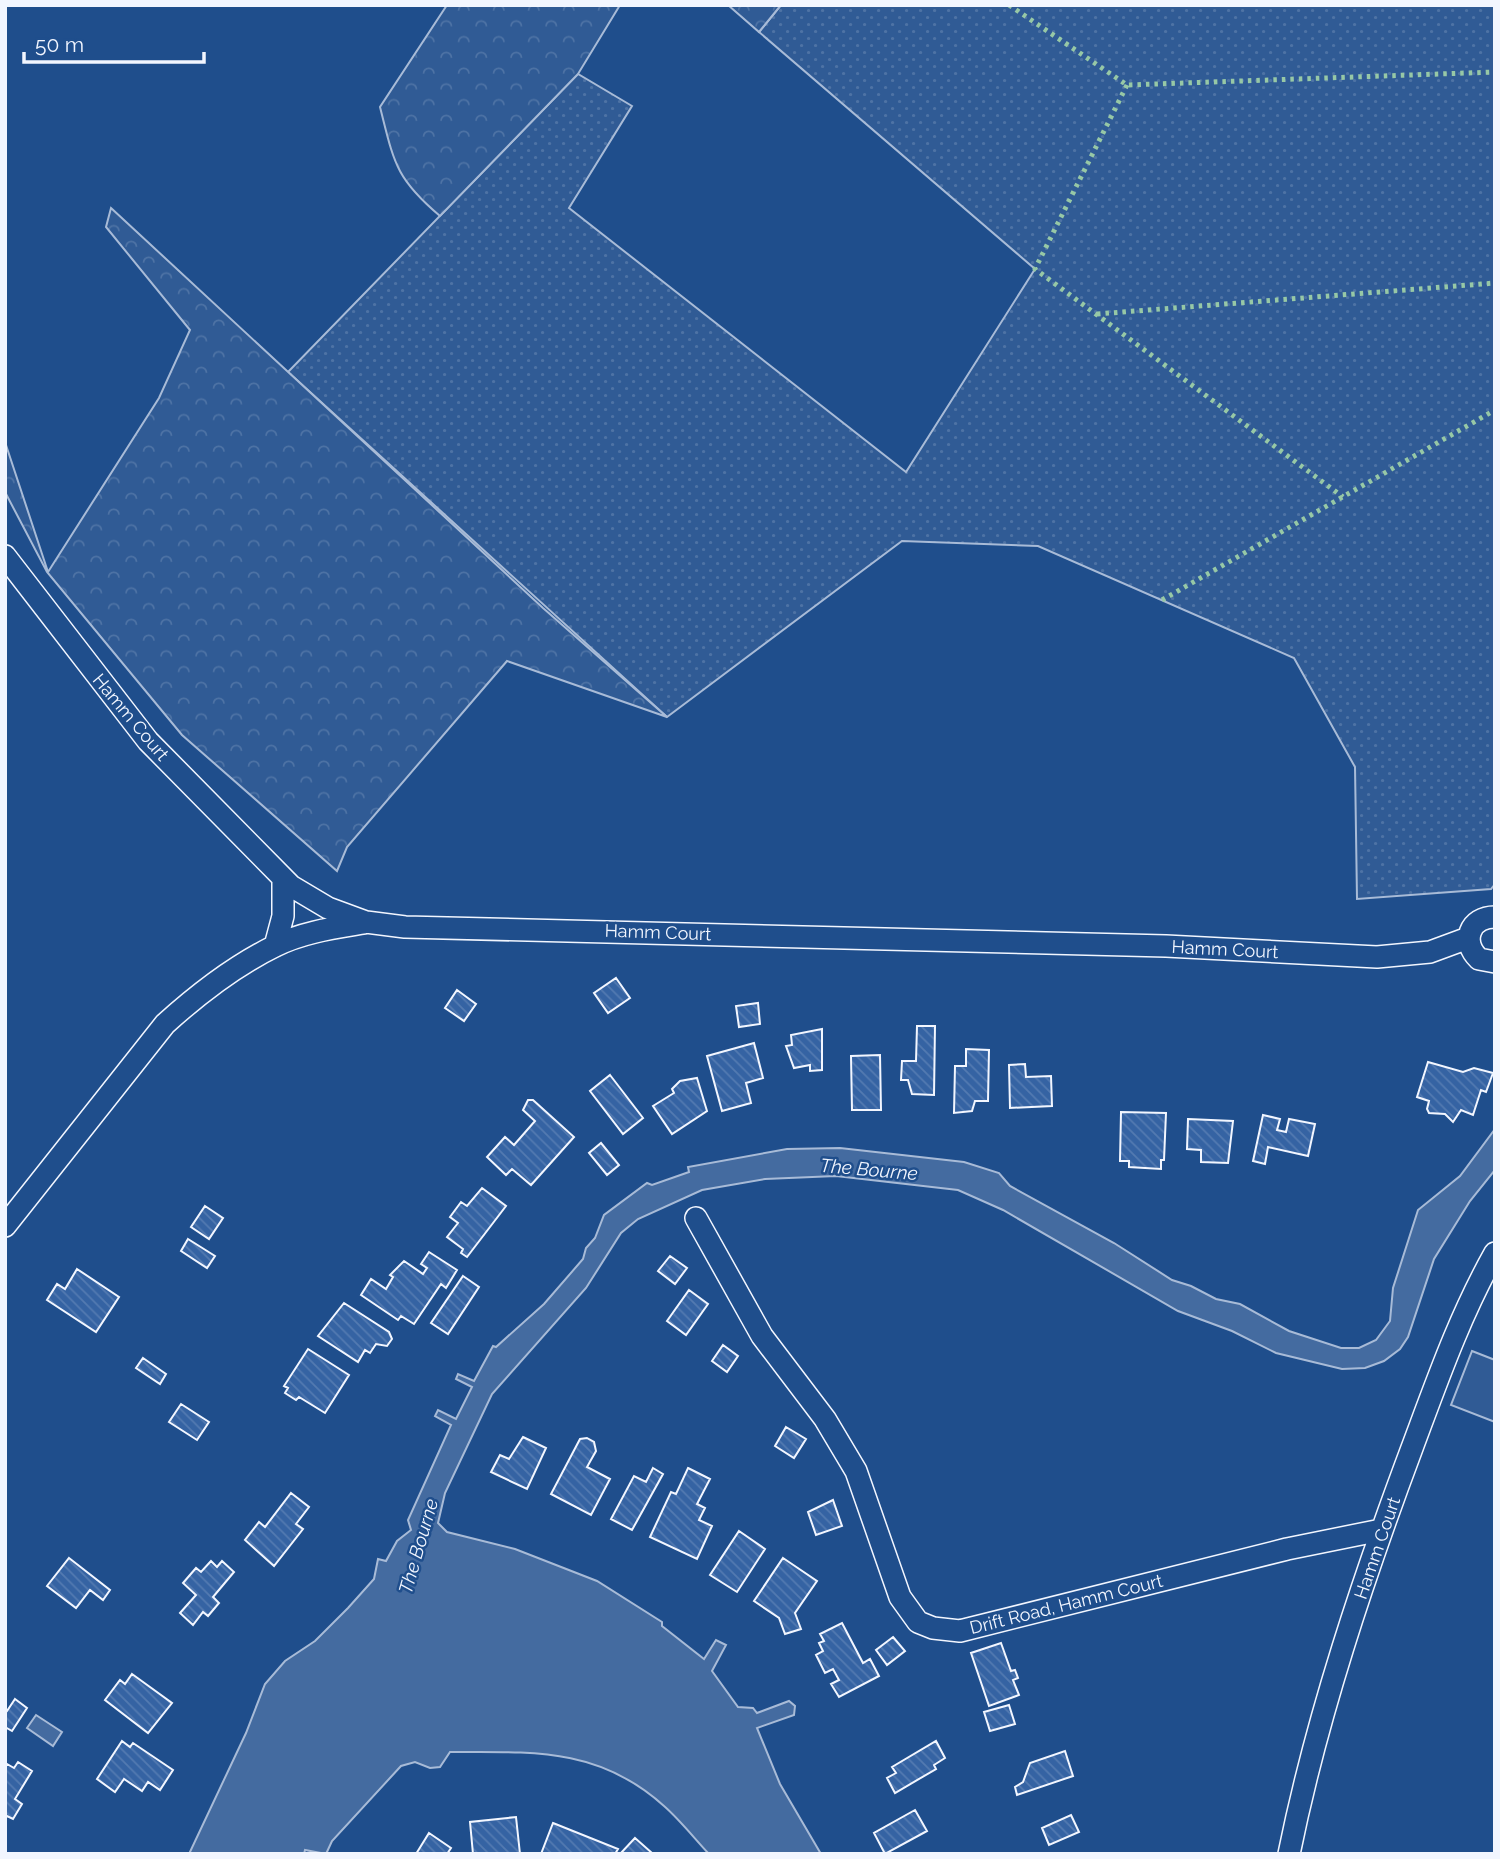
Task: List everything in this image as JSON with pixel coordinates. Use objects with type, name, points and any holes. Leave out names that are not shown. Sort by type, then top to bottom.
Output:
[{"type":"street","name":"Hamm Court","points":[[5,556],[148,741],[283,878],[328,908],[366,922],[405,927],[1166,946],[1377,957],[1430,952],[1468,938]]},
{"type":"street","points":[[275,946],[283,916],[283,878]]},
{"type":"street","points":[[1495,917],[1483,917],[1476,922],[1468,938],[1469,946],[1479,959],[1495,962]]},
{"type":"street","points":[[5,1226],[165,1024],[191,1000],[275,946],[319,930],[366,922]]},
{"type":"street","name":"Drift Road, Hamm Court","points":[[696,1218],[762,1336],[825,1419],[856,1471],[900,1597],[918,1622],[933,1628],[960,1631],[1287,1549],[1381,1530]]},
{"type":"street","name":"Hamm Court","points":[[1289,1854],[1321,1726],[1381,1530],[1459,1325],[1495,1252]]},
{"type":"green space","points":[[447,5],[620,5],[578,74],[440,216],[414,191],[398,168],[380,107]]},
{"type":"green space","points":[[728,5],[781,5],[759,32]]},
{"type":"green space","points":[[781,5],[1495,5],[1495,884],[1491,889],[1357,899],[1355,767],[1294,658],[1038,546],[902,541],[667,717],[288,372],[578,74],[632,106],[569,208],[906,472],[1035,269],[759,32]]},
{"type":"green space","points":[[111,208],[543,608],[667,717],[507,661],[347,847],[337,871],[182,735],[47,572],[5,492],[5,442],[48,572],[159,398],[190,330],[106,227]]},
{"type":"shaded area","points":[[1472,1351],[1495,1360],[1495,1422],[1451,1405]]},
{"type":"water","name":"The Bourne","points":[[1495,1129],[1495,1170],[1470,1201],[1434,1259],[1408,1337],[1400,1349],[1384,1361],[1365,1368],[1342,1369],[1276,1353],[1232,1331],[1178,1311],[1003,1210],[958,1190],[836,1176],[765,1179],[702,1190],[638,1219],[621,1233],[586,1288],[492,1394],[445,1493],[438,1523],[447,1532],[515,1549],[597,1581],[662,1622],[662,1626],[704,1659],[716,1640],[726,1645],[712,1671],[738,1707],[753,1708],[757,1713],[789,1701],[795,1706],[794,1715],[757,1728],[780,1784],[821,1854],[709,1854],[664,1806],[615,1773],[563,1757],[508,1752],[450,1752],[440,1767],[430,1768],[415,1762],[401,1766],[332,1841],[326,1854],[305,1850],[304,1854],[189,1854],[246,1733],[265,1684],[285,1661],[315,1641],[348,1608],[374,1579],[378,1559],[386,1561],[397,1541],[411,1530],[408,1520],[451,1425],[435,1416],[438,1410],[456,1419],[472,1387],[456,1379],[458,1374],[474,1381],[493,1346],[496,1347],[544,1304],[583,1259],[604,1215],[647,1183],[652,1185],[689,1172],[688,1167],[787,1149],[840,1148],[964,1162],[999,1173],[1010,1186],[1114,1243],[1172,1280],[1216,1299],[1240,1304],[1289,1331],[1341,1348],[1359,1348],[1376,1340],[1390,1321],[1393,1288],[1418,1210],[1460,1176]]},
{"type":"water","points":[[36,1715],[62,1732],[53,1746],[27,1728]]},
{"type":"building","points":[[616,978],[630,998],[608,1013],[594,993]]},
{"type":"building","points":[[457,990],[476,1004],[464,1021],[445,1008]]},
{"type":"building","points":[[758,1003],[760,1024],[739,1027],[736,1006]]},
{"type":"building","points":[[917,1026],[935,1026],[934,1095],[912,1094],[908,1080],[901,1080],[902,1061],[916,1061]]},
{"type":"building","points":[[822,1029],[822,1070],[810,1071],[810,1065],[794,1068],[786,1046],[792,1045],[791,1035]]},
{"type":"building","points":[[754,1043],[763,1078],[746,1083],[751,1103],[722,1111],[707,1056]]},
{"type":"building","points":[[966,1049],[989,1050],[988,1101],[975,1101],[972,1111],[954,1113],[955,1066],[966,1066]]},
{"type":"building","points":[[880,1055],[881,1110],[852,1110],[851,1056]]},
{"type":"building","points":[[1428,1062],[1463,1072],[1474,1068],[1493,1073],[1486,1092],[1481,1090],[1473,1115],[1461,1110],[1453,1122],[1445,1114],[1429,1113],[1429,1101],[1417,1097]]},
{"type":"building","points":[[1025,1064],[1026,1077],[1051,1076],[1052,1106],[1010,1108],[1009,1065]]},
{"type":"building","points":[[610,1075],[643,1118],[623,1134],[590,1091]]},
{"type":"building","points":[[697,1078],[707,1111],[672,1134],[653,1106],[674,1093],[672,1089],[680,1081]]},
{"type":"building","points":[[528,1100],[533,1100],[574,1137],[531,1185],[512,1169],[506,1175],[487,1157],[505,1137],[514,1145],[535,1121],[523,1110]]},
{"type":"building","points":[[1121,1112],[1166,1113],[1164,1160],[1161,1160],[1161,1169],[1129,1167],[1129,1161],[1120,1161]]},
{"type":"building","points":[[1263,1115],[1280,1119],[1277,1130],[1286,1132],[1289,1119],[1315,1124],[1308,1156],[1268,1147],[1265,1164],[1253,1161]]},
{"type":"building","points":[[1188,1119],[1233,1121],[1228,1163],[1201,1162],[1201,1150],[1187,1149]]},
{"type":"building","points":[[601,1143],[619,1165],[607,1175],[589,1153]]},
{"type":"building","points":[[482,1188],[506,1206],[467,1257],[461,1253],[463,1249],[447,1237],[458,1223],[450,1217],[461,1202],[467,1206]]},
{"type":"building","points":[[205,1206],[223,1218],[209,1239],[191,1227]]},
{"type":"building","points":[[188,1239],[215,1256],[207,1268],[181,1251]]},
{"type":"building","points":[[429,1252],[457,1270],[446,1288],[441,1284],[414,1324],[401,1316],[398,1320],[361,1295],[371,1279],[386,1289],[393,1277],[390,1275],[404,1261],[423,1274],[427,1268],[421,1264]]},
{"type":"building","points":[[670,1256],[687,1268],[675,1284],[658,1271]]},
{"type":"building","points":[[77,1269],[119,1297],[96,1332],[47,1300],[57,1284],[65,1289]]},
{"type":"building","points":[[463,1276],[479,1287],[448,1334],[431,1323]]},
{"type":"building","points":[[689,1290],[708,1304],[686,1335],[667,1321]]},
{"type":"building","points":[[344,1303],[389,1332],[392,1339],[387,1346],[376,1344],[370,1353],[365,1350],[358,1362],[318,1336]]},
{"type":"building","points":[[723,1345],[738,1356],[727,1372],[712,1361]]},
{"type":"building","points":[[308,1349],[349,1375],[325,1413],[299,1397],[296,1400],[285,1393],[288,1388],[284,1386]]},
{"type":"building","points":[[143,1358],[166,1374],[160,1384],[136,1368]]},
{"type":"building","points":[[181,1404],[209,1422],[197,1440],[169,1422]]},
{"type":"building","points":[[786,1427],[806,1439],[794,1458],[775,1446]]},
{"type":"building","points":[[523,1437],[546,1448],[527,1489],[491,1472],[500,1455],[509,1459]]},
{"type":"building","points":[[587,1438],[594,1442],[596,1451],[587,1467],[610,1479],[591,1515],[551,1494],[580,1439]]},
{"type":"building","points":[[653,1468],[663,1474],[632,1530],[611,1519],[634,1476],[646,1482]]},
{"type":"building","points":[[688,1468],[710,1479],[697,1504],[705,1508],[699,1520],[712,1526],[697,1559],[650,1537],[671,1492],[676,1494]]},
{"type":"building","points":[[291,1493],[309,1507],[296,1524],[303,1529],[274,1566],[245,1540],[259,1522],[265,1527]]},
{"type":"building","points":[[833,1500],[842,1526],[816,1535],[808,1512]]},
{"type":"building","points":[[739,1531],[765,1549],[737,1592],[710,1575]]},
{"type":"building","points":[[69,1558],[110,1590],[103,1600],[90,1590],[76,1608],[47,1586]]},
{"type":"building","points":[[783,1558],[817,1581],[795,1613],[801,1629],[785,1634],[779,1618],[754,1601]]},
{"type":"building","points":[[211,1561],[217,1567],[222,1561],[234,1572],[213,1597],[219,1603],[208,1616],[203,1612],[193,1625],[180,1613],[196,1595],[183,1583],[196,1568],[201,1572]]},
{"type":"building","points":[[842,1623],[863,1663],[870,1659],[879,1676],[839,1697],[831,1684],[839,1680],[833,1669],[825,1673],[816,1655],[823,1651],[819,1643],[824,1641],[820,1634]]},
{"type":"building","points":[[893,1637],[905,1651],[887,1665],[876,1650]]},
{"type":"building","points":[[1001,1643],[1011,1671],[1015,1670],[1018,1678],[1013,1680],[1019,1695],[989,1706],[971,1653]]},
{"type":"building","points":[[132,1674],[172,1703],[148,1733],[105,1700],[120,1680],[125,1684]]},
{"type":"building","points":[[15,1699],[27,1708],[12,1731],[5,1727],[5,1710],[7,1711]]},
{"type":"building","points":[[1009,1705],[1015,1724],[990,1731],[984,1712]]},
{"type":"building","points":[[122,1741],[130,1747],[133,1743],[173,1770],[160,1790],[148,1782],[142,1791],[124,1779],[115,1792],[97,1779]]},
{"type":"building","points":[[936,1741],[945,1758],[934,1765],[936,1769],[895,1793],[887,1778],[896,1773],[892,1767]]},
{"type":"building","points":[[1065,1751],[1073,1776],[1017,1795],[1015,1787],[1023,1782],[1030,1763]]},
{"type":"building","points":[[18,1762],[32,1771],[15,1799],[22,1804],[13,1819],[7,1816],[5,1819],[5,1767],[7,1764],[14,1768]]},
{"type":"building","points":[[915,1810],[927,1831],[885,1854],[874,1833]]},
{"type":"building","points":[[1071,1815],[1079,1832],[1049,1845],[1042,1828]]},
{"type":"building","points":[[516,1817],[520,1854],[473,1854],[470,1822]]},
{"type":"building","points":[[553,1823],[618,1849],[615,1854],[541,1854]]},
{"type":"building","points":[[429,1833],[451,1848],[447,1854],[416,1854]]},
{"type":"building","points":[[635,1838],[652,1853],[620,1854]]},
{"type":"hedge","points":[[1009,5],[1127,85],[1495,72]]},
{"type":"hedge","points":[[1127,85],[1035,269],[1343,497]]},
{"type":"hedge","points":[[1097,314],[1495,283]]},
{"type":"hedge","points":[[1162,600],[1495,410]]}]
